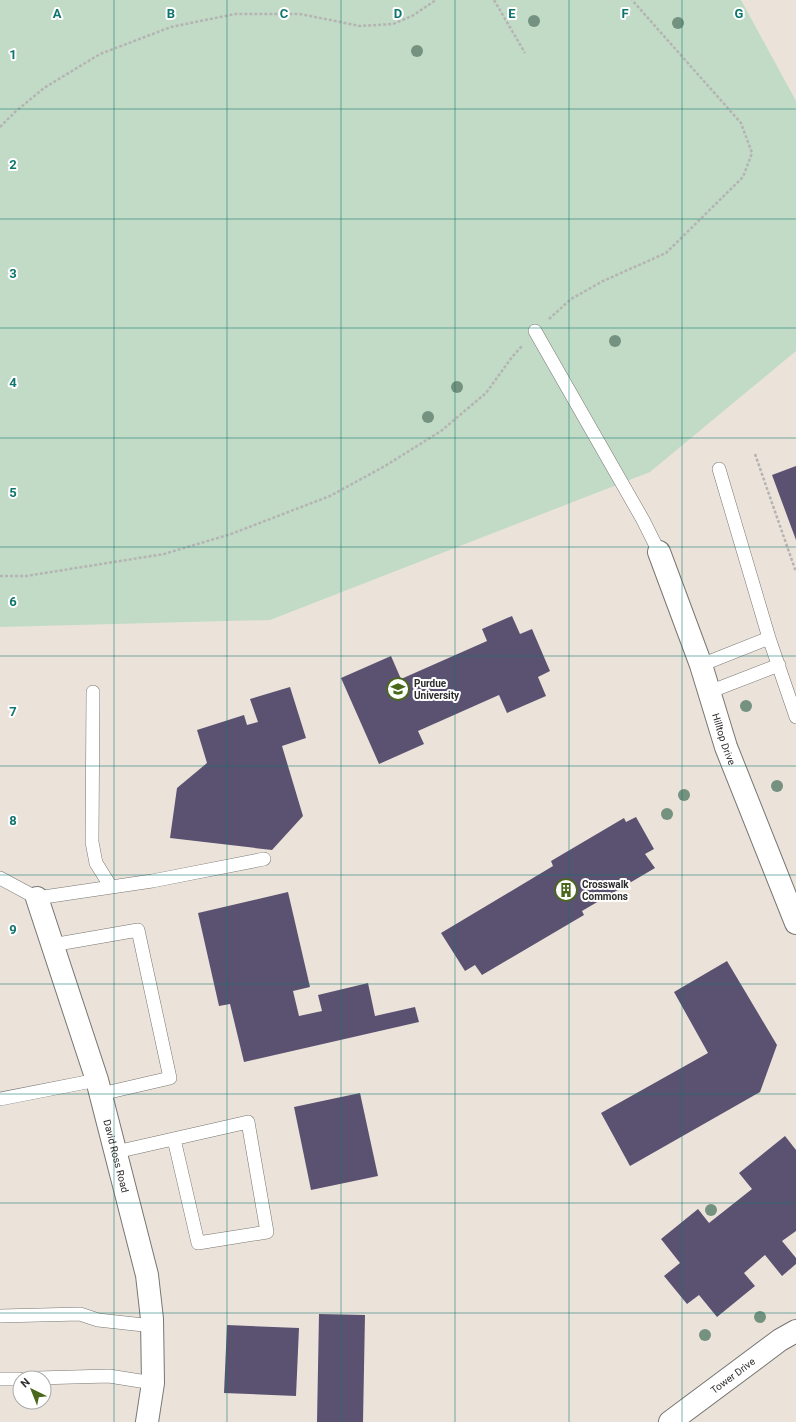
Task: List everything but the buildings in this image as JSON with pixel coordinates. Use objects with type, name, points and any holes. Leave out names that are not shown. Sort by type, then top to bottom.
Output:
[{"type":"street","name":"Hilltop Drive","points":[[659,552],[701,665],[726,747],[796,922]]},
{"type":"street","name":"David Ross Road","points":[[36,898],[99,1087],[147,1275],[153,1326],[154,1383],[146,1422]]},
{"type":"street","name":"Tower Drive","points":[[670,1422],[780,1340],[796,1331]]},
{"type":"lane","points":[[535,331],[643,520],[659,552]]},
{"type":"lane","points":[[719,469],[769,638],[796,717]]},
{"type":"lane","points":[[701,665],[769,638]]},
{"type":"lane","points":[[709,692],[779,665]]},
{"type":"lane","points":[[93,692],[92,842],[96,863],[111,887]]},
{"type":"lane","points":[[0,878],[36,898],[152,881],[264,858]]},
{"type":"lane","points":[[0,1099],[170,1078],[138,930],[52,945]]},
{"type":"lane","points":[[116,1152],[248,1122],[268,1232],[198,1244],[174,1139]]},
{"type":"lane","points":[[0,1316],[80,1314],[98,1320],[153,1326]]},
{"type":"lane","points":[[52,1378],[109,1376],[154,1383]]},
{"type":"lane","points":[[0,1379],[12,1379]]},
{"type":"path","points":[[0,127],[15,112],[44,88],[100,54],[172,27],[235,14],[300,14],[360,26],[393,24],[412,16],[436,0]]},
{"type":"path","points":[[494,0],[525,53]]},
{"type":"path","points":[[0,576],[26,576],[164,554],[231,534],[330,496],[385,466],[441,431],[486,393],[512,357],[535,331],[571,299],[603,280],[666,254],[743,177],[752,153],[741,123],[632,0]]},
{"type":"path","points":[[755,454],[796,572]]},
{"type":"shaded area","name":"Purdue University","points":[[0,0],[796,0],[796,1422],[0,1422]]},
{"type":"green space","points":[[0,0],[741,0],[796,101],[796,351],[650,472],[270,620],[0,627]]},
{"type":"place","name":"Purdue University","points":[[398,689]]},
{"type":"place","name":"Crosswalk Commons","points":[[566,890]]}]
